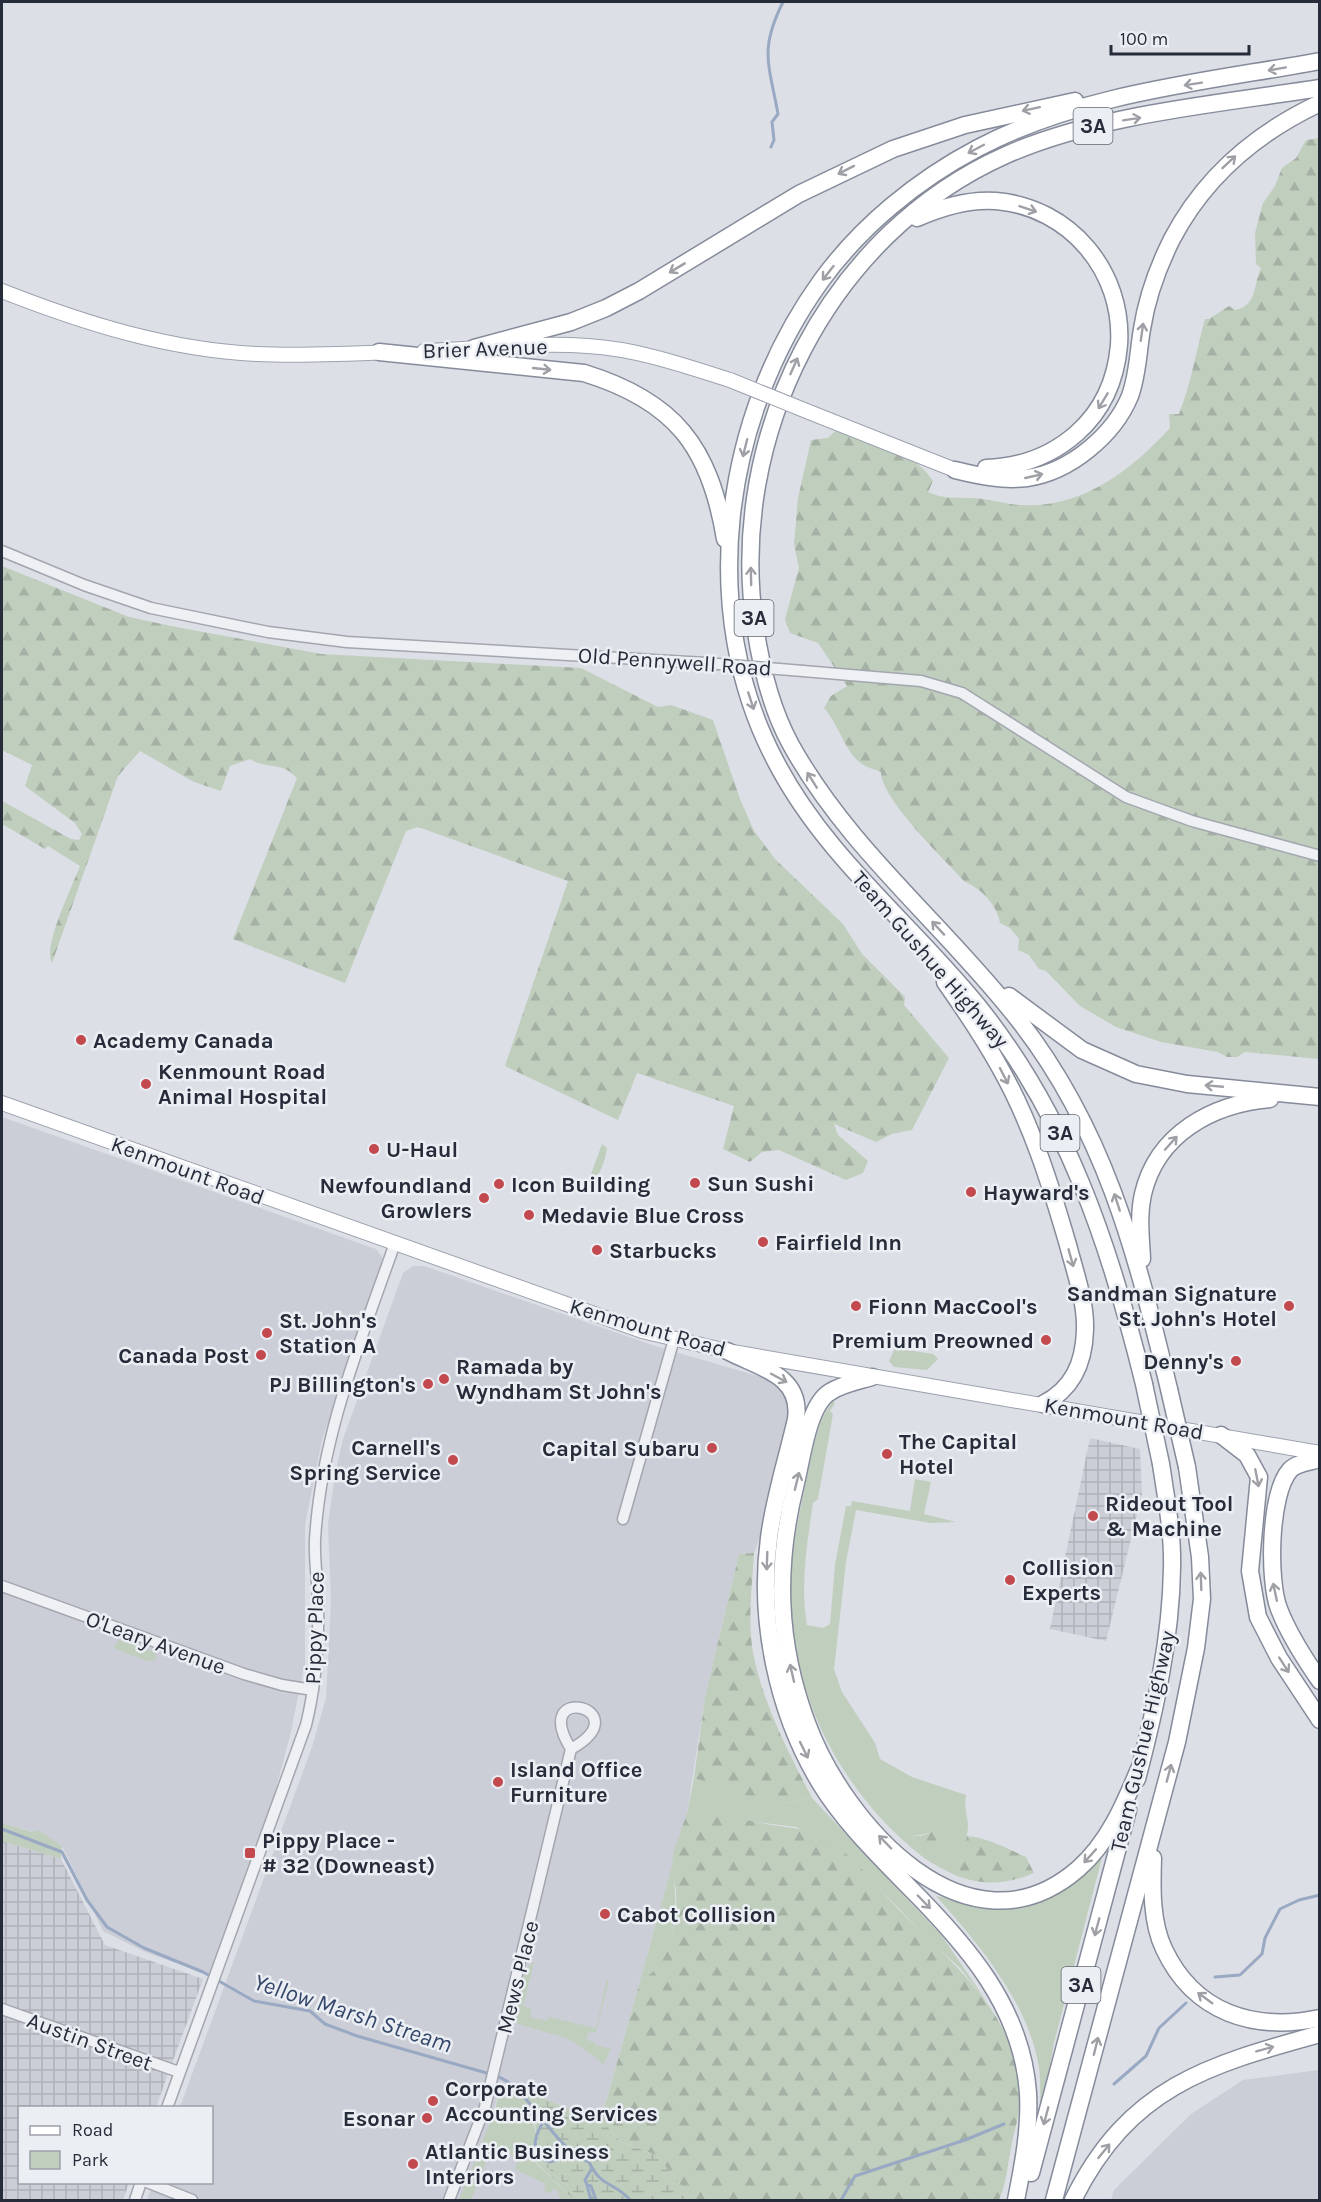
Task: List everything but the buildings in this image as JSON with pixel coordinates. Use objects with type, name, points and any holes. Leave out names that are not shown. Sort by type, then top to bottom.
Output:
[{"type":"highway","name":"Team Gushue Highway","points":[[1024,2200],[1139,1769],[1161,1671],[1171,1599],[1172,1538],[1161,1464],[1126,1312],[1104,1241],[1067,1147],[1046,1104],[1027,1072],[987,1018],[836,852],[802,808],[774,759],[752,705],[738,655],[731,618],[730,547],[738,477],[765,383],[802,309],[845,251],[867,228],[921,183],[980,147],[1048,119],[1151,91],[1320,61]]},
{"type":"highway","name":"Team Gushue Highway","points":[[1054,2200],[1188,1695],[1202,1599],[1196,1518],[1187,1467],[1142,1277],[1108,1174],[1095,1144],[1046,1059],[1017,1017],[978,970],[850,834],[815,785],[789,742],[773,703],[764,672],[751,599],[750,558],[756,491],[769,430],[784,388],[813,329],[842,285],[893,232],[941,192],[969,174],[1037,142],[1115,121],[1320,88]]},
{"type":"highway","points":[[474,348],[571,322],[606,308],[639,291],[799,194],[857,165],[926,136],[1034,109],[1151,91]]},
{"type":"highway","points":[[955,470],[996,479],[1028,478],[1065,464],[1095,444],[1120,414],[1129,397],[1137,372],[1141,331],[1153,284],[1186,214],[1222,169],[1242,150],[1294,115],[1320,103]]},
{"type":"highway","points":[[893,232],[917,218],[960,204],[996,201],[1016,205],[1055,220],[1072,232],[1102,266],[1115,299],[1120,332],[1116,375],[1097,411],[1084,426],[1053,451],[1035,460],[1003,468],[955,470]]},
{"type":"highway","points":[[379,352],[584,373],[615,383],[642,397],[667,415],[694,445],[714,486],[730,583]]},
{"type":"highway","points":[[902,922],[974,1024],[1000,1067],[1023,1113],[1046,1170],[1081,1294],[1085,1327],[1081,1357],[1070,1384],[1059,1396],[1043,1404]]},
{"type":"highway","points":[[978,970],[1058,1034],[1109,1064],[1136,1074],[1179,1083],[1317,1097]]},
{"type":"highway","points":[[1142,1277],[1140,1223],[1143,1194],[1151,1171],[1166,1148],[1184,1129],[1206,1114],[1230,1105],[1269,1099],[1317,1097]]},
{"type":"highway","points":[[727,1351],[787,1382],[797,1400],[796,1419],[771,1519],[766,1607],[779,1684],[792,1723],[819,1780],[838,1810],[963,1943],[981,1966],[1008,2015],[1021,2054],[1028,2093],[1027,2141],[1017,2200]]},
{"type":"highway","points":[[872,1377],[830,1392],[816,1407],[789,1513],[782,1555],[785,1642],[795,1684],[807,1725],[825,1762],[847,1798],[903,1861],[927,1879],[953,1893],[970,1898],[1009,1900],[1047,1890],[1086,1862],[1116,1818],[1139,1769]]},
{"type":"highway","points":[[1221,1435],[1246,1455],[1259,1477],[1250,1571],[1258,1617],[1279,1658],[1320,1720]]},
{"type":"highway","points":[[1320,1459],[1295,1466],[1284,1480],[1275,1523],[1271,1578],[1278,1607],[1289,1632],[1320,1681]]},
{"type":"highway","points":[[1154,1830],[1152,1877],[1155,1916],[1164,1948],[1179,1973],[1199,1995],[1225,2012],[1255,2022],[1287,2024],[1320,2018]]},
{"type":"highway","points":[[1073,2200],[1099,2157],[1119,2133],[1142,2109],[1167,2090],[1243,2055],[1320,2034]]},
{"type":"main road","name":"Brier Avenue","points":[[2,291],[69,318],[143,337],[257,354],[547,345],[589,346],[638,353],[730,380],[955,470]]},
{"type":"main road","name":"Kenmount Road","points":[[2,1103],[588,1312],[674,1339],[872,1377],[1043,1404],[1320,1453]]},
{"type":"street","name":"Old Pennywell Road","points":[[2,551],[92,588],[152,608],[268,632],[347,642],[706,663],[921,681],[955,690],[999,714],[1092,778],[1126,797],[1192,821],[1320,856]]},
{"type":"street","name":"Pippy Place","points":[[168,2106],[301,1744],[313,1689],[318,1646],[315,1541],[325,1454],[333,1422],[395,1243]]},
{"type":"street","points":[[623,1519],[674,1339]]},
{"type":"street","name":"O'Leary Avenue","points":[[2,1586],[244,1674],[313,1689]]},
{"type":"street","name":"Mews Place","points":[[449,2200],[477,2132],[571,1749]]},
{"type":"street","name":"Austin Street","points":[[2,2009],[179,2072]]},
{"type":"street","points":[[135,2200],[140,2184]]},
{"type":"street","points":[[152,2184],[192,2200]]},
{"type":"shaded area","points":[[2,1117],[376,1249],[382,1257],[382,1265],[322,1440],[305,1525],[305,1663],[290,1736],[265,1829],[209,1975],[145,1952],[103,1931],[62,1846],[33,1832],[2,1823]]},
{"type":"shaded area","points":[[413,1266],[424,1266],[655,1346],[772,1380],[786,1387],[792,1408],[767,1517],[754,1553],[739,1554],[705,1697],[687,1813],[601,2120],[502,2083],[486,2135],[574,2200],[147,2200],[153,2184],[213,2184],[213,2106],[180,2106],[312,1747],[326,1698],[331,1601],[328,1524],[335,1475],[343,1439],[403,1273]]},
{"type":"shaded area","points":[[1090,1438],[1140,1449],[1142,1494],[1106,1641],[1050,1629]]},
{"type":"shaded area","points":[[2,1841],[61,1859],[105,1945],[203,1979],[156,2106],[18,2106],[18,2184],[129,2184],[123,2200],[2,2200]]},
{"type":"shaded area","points":[[1319,2070],[1319,2200],[1111,2200],[1114,2190],[1191,2114],[1243,2080]]},
{"type":"green space","points":[[1319,138],[1319,1059],[1245,1052],[1237,1057],[1227,1057],[1218,1052],[1161,1042],[1116,1027],[1080,1006],[1046,971],[1039,969],[1029,955],[1018,950],[1019,939],[1010,928],[1000,923],[996,910],[987,898],[977,888],[965,882],[902,813],[884,784],[881,772],[864,765],[851,753],[824,708],[831,696],[847,686],[818,643],[790,633],[785,619],[799,568],[794,544],[798,498],[811,440],[828,438],[835,431],[876,442],[902,453],[924,470],[933,481],[928,492],[948,497],[982,499],[1019,505],[1042,505],[1084,494],[1103,485],[1138,459],[1170,428],[1169,414],[1179,414],[1205,319],[1209,319],[1229,306],[1235,310],[1242,308],[1248,304],[1254,294],[1261,268],[1256,264],[1255,233],[1263,203],[1275,186],[1282,168],[1296,158],[1306,140]]},
{"type":"green space","points":[[2,566],[129,617],[321,654],[581,668],[658,707],[671,705],[713,720],[740,799],[754,831],[775,859],[843,924],[862,954],[905,997],[904,1005],[949,1058],[912,1130],[892,1134],[876,1142],[834,1124],[838,1135],[868,1161],[863,1173],[846,1180],[779,1150],[762,1152],[750,1162],[723,1149],[734,1106],[637,1073],[618,1120],[505,1066],[568,881],[418,827],[406,831],[345,983],[233,939],[297,778],[286,769],[250,759],[230,766],[221,791],[194,782],[140,751],[118,776],[52,963],[51,944],[55,930],[80,866],[48,846],[45,849],[2,824],[2,801],[71,839],[79,840],[82,834],[75,823],[25,786],[32,765],[2,750]]},
{"type":"green space","points":[[602,1144],[607,1148],[603,1165],[594,1181],[586,1188]]},
{"type":"green space","points":[[895,1348],[933,1354],[938,1359],[927,1370],[894,1367],[889,1361]]},
{"type":"green space","points":[[833,1401],[835,1403],[830,1411],[833,1414],[818,1499],[813,1503],[807,1549],[804,1595],[807,1625],[823,1628],[830,1624],[835,1565],[846,1506],[851,1506],[852,1501],[910,1511],[915,1479],[931,1482],[924,1514],[956,1522],[930,1523],[856,1510],[846,1562],[834,1669],[842,1692],[875,1743],[880,1759],[912,1777],[966,1795],[968,1830],[957,1876],[939,1867],[948,1830],[912,1835],[924,1858],[893,1831],[866,1801],[842,1768],[807,1694],[797,1655],[791,1614],[791,1572],[798,1519],[814,1442],[822,1420]]},
{"type":"green space","points":[[754,1553],[750,1619],[754,1658],[771,1712],[812,1798],[786,1803],[752,1797],[694,1778],[705,1697],[739,1554]]},
{"type":"green space","points":[[119,1640],[156,1653],[155,1660],[148,1661],[117,1650],[114,1647]]},
{"type":"green space","points":[[694,1778],[786,1803],[812,1798],[942,1936],[987,2002],[960,1968],[930,1941],[849,1857],[796,1827],[687,1813]]},
{"type":"green space","points":[[687,1813],[799,1829],[812,1832],[836,1845],[942,1952],[979,1993],[995,2015],[1008,2040],[1016,2066],[1020,2094],[1005,2181],[999,2200],[693,2200],[656,2155],[621,2142],[601,2120],[640,1981],[659,1965],[666,1954],[674,1929],[676,1890],[672,1860]]},
{"type":"green space","points":[[2,1823],[32,1832],[38,1830],[62,1846],[61,1859],[2,1841]]},
{"type":"green space","points":[[939,1829],[949,1830],[939,1867],[924,1858],[912,1835],[921,1836]]},
{"type":"green space","points":[[967,1836],[990,1841],[1026,1857],[1034,1873],[1015,1880],[996,1882],[977,1881],[957,1876]]},
{"type":"green space","points":[[1104,1850],[1054,2043],[1040,2117],[1039,2067],[1024,2019],[1013,1997],[984,1954],[936,1896],[991,1906],[1014,1905]]},
{"type":"green space","points":[[672,1866],[675,1914],[669,1946],[663,1960],[653,1972],[640,1981]]},
{"type":"green space","points":[[534,1962],[523,2006],[531,2009],[530,2017],[547,2021],[548,2017],[596,2028],[607,1980],[609,1980],[596,2032],[588,2033],[587,2040],[594,2042],[595,2045],[611,2049],[603,2065],[569,2039],[518,2024],[516,2011],[519,1991],[526,1972]]},
{"type":"green space","points":[[501,2083],[512,2088],[520,2096],[531,2116],[541,2162],[534,2161],[574,2200],[564,2200],[558,2196],[559,2192],[553,2189],[551,2193],[544,2191],[546,2184],[515,2169],[518,2160],[507,2152],[492,2148],[471,2200],[459,2200],[495,2110]]},
{"type":"green space","points":[[512,2087],[601,2120],[621,2142],[656,2155],[693,2200],[582,2200],[541,2162],[534,2118]]},
{"type":"green space","points":[[533,2159],[541,2162],[582,2200],[574,2200]]},
{"type":"waterway","points":[[771,147],[774,140],[772,122],[778,114],[769,69],[768,45],[783,2]]},
{"type":"waterway","name":"Yellow Marsh Stream","points":[[2,1829],[62,1852],[87,1900],[107,1927],[144,1948],[203,1972],[254,2001],[310,2011],[325,2024],[357,2036],[490,2074]]},
{"type":"waterway","points":[[1215,1977],[1240,1975],[1262,1954],[1265,1938],[1280,1909],[1299,1900],[1320,1895]]},
{"type":"waterway","points":[[1114,2084],[1146,2056],[1159,2028],[1186,2003]]},
{"type":"waterway","name":"Yellow Marsh Stream","points":[[496,2076],[519,2091],[563,2144],[589,2162],[603,2181],[619,2190],[630,2200]]},
{"type":"waterway","points":[[542,2124],[535,2145],[539,2154],[549,2162],[574,2156]]},
{"type":"waterway","points":[[841,2200],[855,2176],[965,2140],[1004,2124]]},
{"type":"waterway","points":[[592,2168],[585,2180],[587,2185],[591,2186],[596,2200]]},
{"type":"waterway","points":[[587,2185],[591,2200]]},
{"type":"place","name":"Academy Canada","points":[[81,1040]]},
{"type":"place","name":"Kenmount Road Animal Hospital","points":[[146,1084]]},
{"type":"place","name":"U-Haul","points":[[374,1149]]},
{"type":"place","name":"Sun Sushi","points":[[695,1183]]},
{"type":"place","name":"Icon Building","points":[[499,1184]]},
{"type":"place","name":"Hayward's","points":[[971,1192]]},
{"type":"place","name":"Newfoundland Growlers","points":[[484,1198]]},
{"type":"place","name":"Medavie Blue Cross","points":[[529,1215]]},
{"type":"place","name":"Fairfield Inn","points":[[763,1242]]},
{"type":"place","name":"Starbucks","points":[[597,1250]]},
{"type":"place","name":"Fionn MacCool's","points":[[856,1306]]},
{"type":"place","name":"Sandman Signature St. John's Hotel","points":[[1289,1306]]},
{"type":"place","name":"St. John's Station A","points":[[267,1333]]},
{"type":"place","name":"Premium Preowned","points":[[1046,1340]]},
{"type":"place","name":"Canada Post","points":[[261,1355]]},
{"type":"place","name":"Denny's","points":[[1236,1361]]},
{"type":"place","name":"Ramada by Wyndham St John's","points":[[444,1379]]},
{"type":"place","name":"PJ Billington's","points":[[428,1384]]},
{"type":"place","name":"Capital Subaru","points":[[712,1448]]},
{"type":"place","name":"The Capital Hotel","points":[[887,1454]]},
{"type":"place","name":"Carnell's Spring Service","points":[[453,1460]]},
{"type":"place","name":"Rideout Tool & Machine","points":[[1093,1516]]},
{"type":"place","name":"Collision Experts","points":[[1010,1580]]},
{"type":"place","name":"Island Office Furniture","points":[[498,1782]]},
{"type":"place","name":"Pippy Place - # 32 (Downeast)","points":[[250,1853]]},
{"type":"place","name":"Cabot Collision","points":[[605,1914]]},
{"type":"place","name":"Corporate Accounting Services","points":[[433,2101]]},
{"type":"place","name":"Esonar","points":[[427,2118]]},
{"type":"place","name":"Atlantic Business Interiors","points":[[413,2164]]}]
